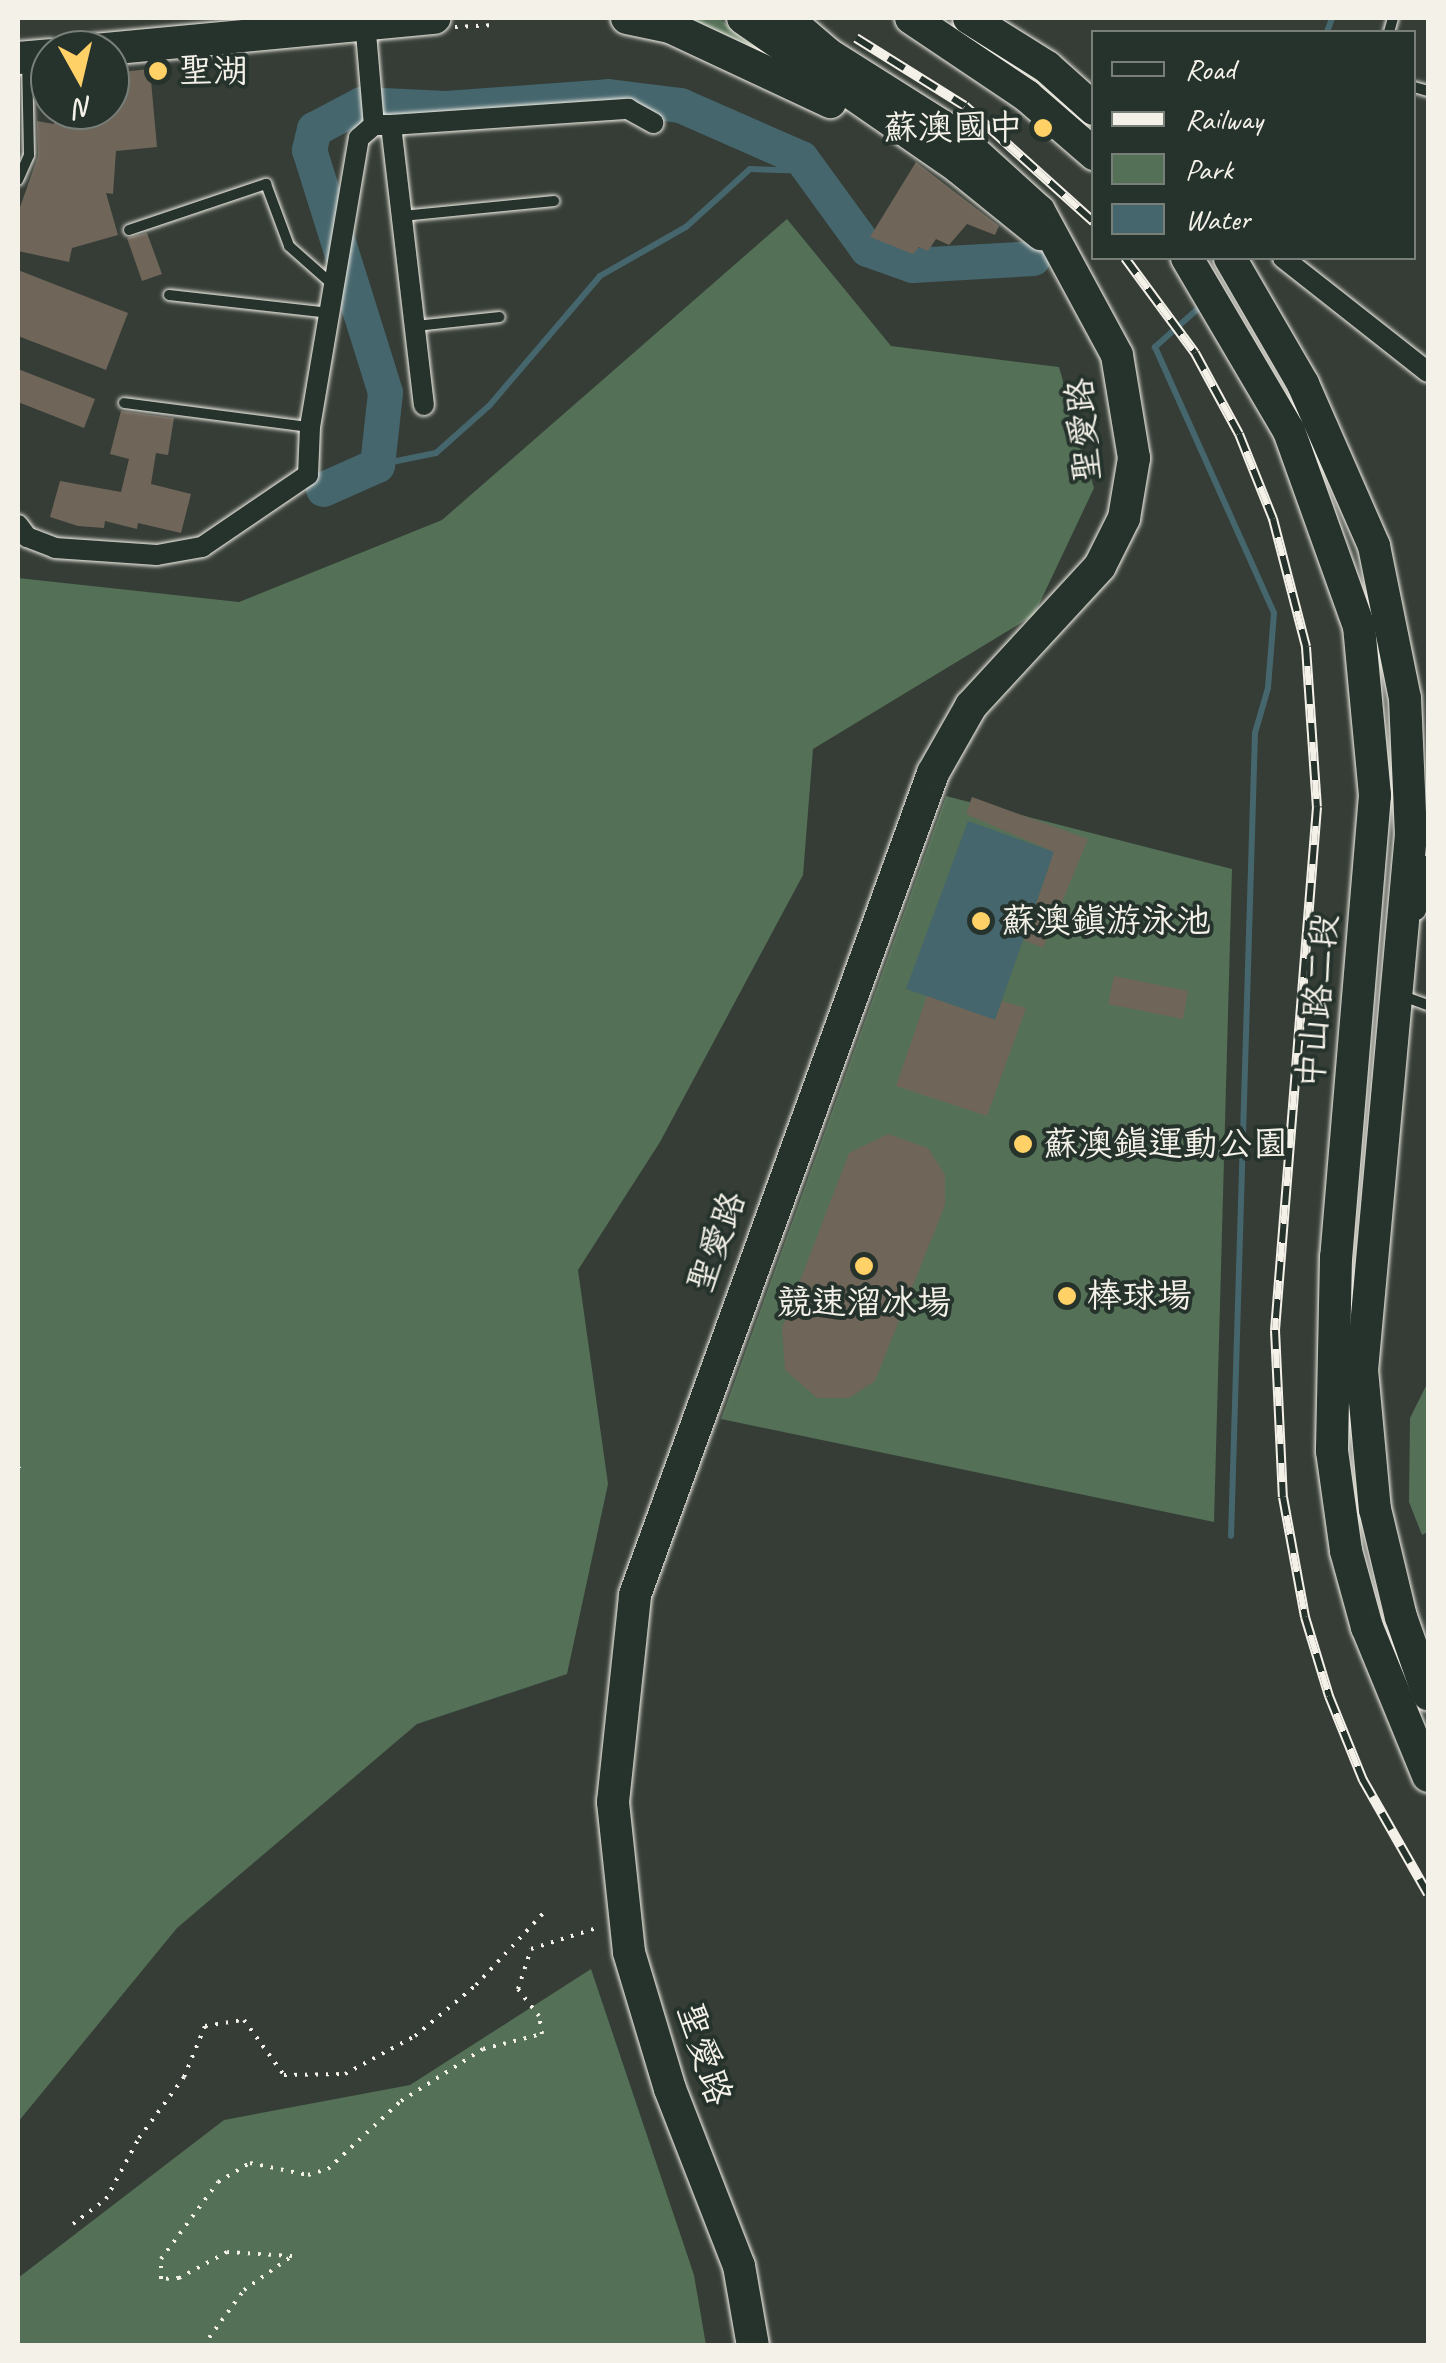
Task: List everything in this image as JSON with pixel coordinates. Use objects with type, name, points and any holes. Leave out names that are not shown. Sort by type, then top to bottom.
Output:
[{"type":"main road","points":[[627,18],[670,27],[920,144],[958,167],[1022,224],[1054,240]]},
{"type":"main road","points":[[743,18],[819,61],[920,144]]},
{"type":"main road","points":[[786,18],[819,61]]},
{"type":"main road","points":[[819,61],[824,18]]},
{"type":"main road","points":[[911,18],[1027,96],[1091,151]]},
{"type":"main road","points":[[969,18],[1047,67],[1091,106]]},
{"type":"main road","points":[[130,46],[373,19],[439,22]]},
{"type":"main road","name":"聖愛路","points":[[753,2346],[738,2266],[670,2089],[624,1922],[613,1802],[620,1693],[635,1595],[669,1487],[933,773],[971,706],[1100,566],[1132,490],[1131,421],[1117,355],[1039,211],[1010,179],[879,84],[819,61]]},
{"type":"main road","name":"中山路二段","points":[[1187,260],[1289,432],[1359,626],[1375,795],[1336,1258],[1332,1452],[1346,1552],[1366,1627],[1428,1776]]},
{"type":"main road","points":[[1231,260],[1303,384],[1374,546],[1406,698],[1411,834],[1362,1370],[1376,1509],[1401,1617],[1428,1694]]},
{"type":"street","points":[[373,19],[370,81],[402,216],[424,405]]},
{"type":"street","points":[[18,525],[27,538],[55,548],[112,554],[202,547],[308,476],[310,427],[359,138],[380,122],[628,108],[653,123]]},
{"type":"street","points":[[1305,264],[1428,372]]},
{"type":"street","points":[[1396,981],[1428,866]]},
{"type":"lane","points":[[18,179],[29,155],[30,122]]},
{"type":"lane","points":[[129,230],[266,184],[289,246],[334,286]]},
{"type":"lane","points":[[402,216],[554,200]]},
{"type":"lane","points":[[169,295],[331,313]]},
{"type":"lane","points":[[416,326],[500,317]]},
{"type":"lane","points":[[124,403],[310,427]]},
{"type":"lane","points":[[1396,981],[1428,1005]]},
{"type":"path","points":[[439,22],[490,25]]},
{"type":"path","points":[[74,2224],[106,2199],[139,2138],[184,2077],[205,2026],[244,2020],[284,2075],[345,2074],[416,2036],[476,1986],[547,1909]]},
{"type":"path","points":[[203,2346],[244,2290],[292,2256],[227,2252],[179,2278],[161,2279],[161,2258],[218,2182],[250,2162],[308,2175],[328,2169],[401,2102],[467,2060],[542,2034],[540,2016],[518,1989],[531,1949],[624,1922]]},
{"type":"green space","points":[[681,18],[719,18],[757,50]]},
{"type":"green space","points":[[787,219],[891,346],[1059,367],[1094,488],[1034,615],[813,749],[803,875],[660,1142],[578,1270],[608,1484],[567,1674],[417,1724],[177,1928],[18,2122],[18,578],[239,602],[442,520]]},
{"type":"green space","name":"蘇澳鎮運動公園","points":[[946,796],[1232,869],[1214,1522],[721,1419]]},
{"type":"green space","points":[[1428,1382],[1428,1532],[1422,1535],[1409,1502],[1410,1418]]},
{"type":"green space","points":[[591,1969],[694,2275],[706,2345],[18,2345],[18,2278],[224,2120],[410,2085]]},
{"type":"water","name":"蘇澳鎮游泳池","points":[[968,821],[1054,852],[995,1020],[906,989]]},
{"type":"building","points":[[150,69],[157,147],[116,151],[113,194],[106,193],[118,235],[72,248],[69,262],[18,251],[18,213],[38,156],[37,130],[130,130],[130,71]]},
{"type":"building","points":[[916,162],[999,226],[995,235],[967,224],[949,245],[936,239],[928,251],[919,247],[913,254],[870,237]]},
{"type":"building","points":[[147,233],[162,274],[142,281],[127,238]]},
{"type":"building","points":[[18,270],[128,313],[106,370],[18,336]]},
{"type":"building","points":[[18,369],[95,399],[84,428],[18,402]]},
{"type":"building","points":[[121,411],[174,418],[168,455],[156,453],[151,484],[191,494],[181,533],[138,523],[137,529],[105,521],[104,528],[78,526],[50,517],[60,481],[121,492],[129,459],[110,454]]},
{"type":"building","points":[[972,797],[1088,839],[1043,948],[1024,940],[1054,852],[966,814]]},
{"type":"building","points":[[1114,976],[1188,991],[1183,1019],[1108,1004]]},
{"type":"building","points":[[927,996],[995,1020],[1002,1001],[1026,1008],[987,1116],[896,1086]]},
{"type":"building","name":"競速溜冰場","points":[[888,1134],[928,1148],[945,1175],[945,1205],[875,1381],[849,1398],[817,1398],[785,1370],[782,1328],[849,1153]]},
{"type":"waterway","points":[[1328,30],[1332,18]]},
{"type":"waterway","points":[[323,489],[377,465],[385,392],[309,150],[314,129],[361,104],[446,108],[608,96],[680,105],[801,158],[867,249],[912,265],[1033,258]]},
{"type":"waterway","points":[[377,465],[436,453],[489,406],[600,276],[686,227],[750,169],[812,171]]},
{"type":"waterway","points":[[1201,306],[1155,347],[1274,613],[1268,688],[1255,733],[1231,1536]]},
{"type":"railway","points":[[856,38],[965,106],[1091,219]]},
{"type":"railway","points":[[1126,260],[1195,353],[1239,434],[1273,519],[1306,647],[1317,807],[1275,1330],[1283,1497],[1305,1617],[1329,1696],[1363,1780],[1428,1894]]},
{"type":"place","name":"聖湖","points":[[158,71]]},
{"type":"place","name":"蘇澳國中","points":[[1043,128]]},
{"type":"place","name":"蘇澳鎮游泳池","points":[[981,921]]},
{"type":"place","name":"蘇澳鎮運動公園","points":[[1023,1144]]},
{"type":"place","name":"競速溜冰場","points":[[864,1266]]},
{"type":"place","name":"棒球場","points":[[1067,1296]]}]
